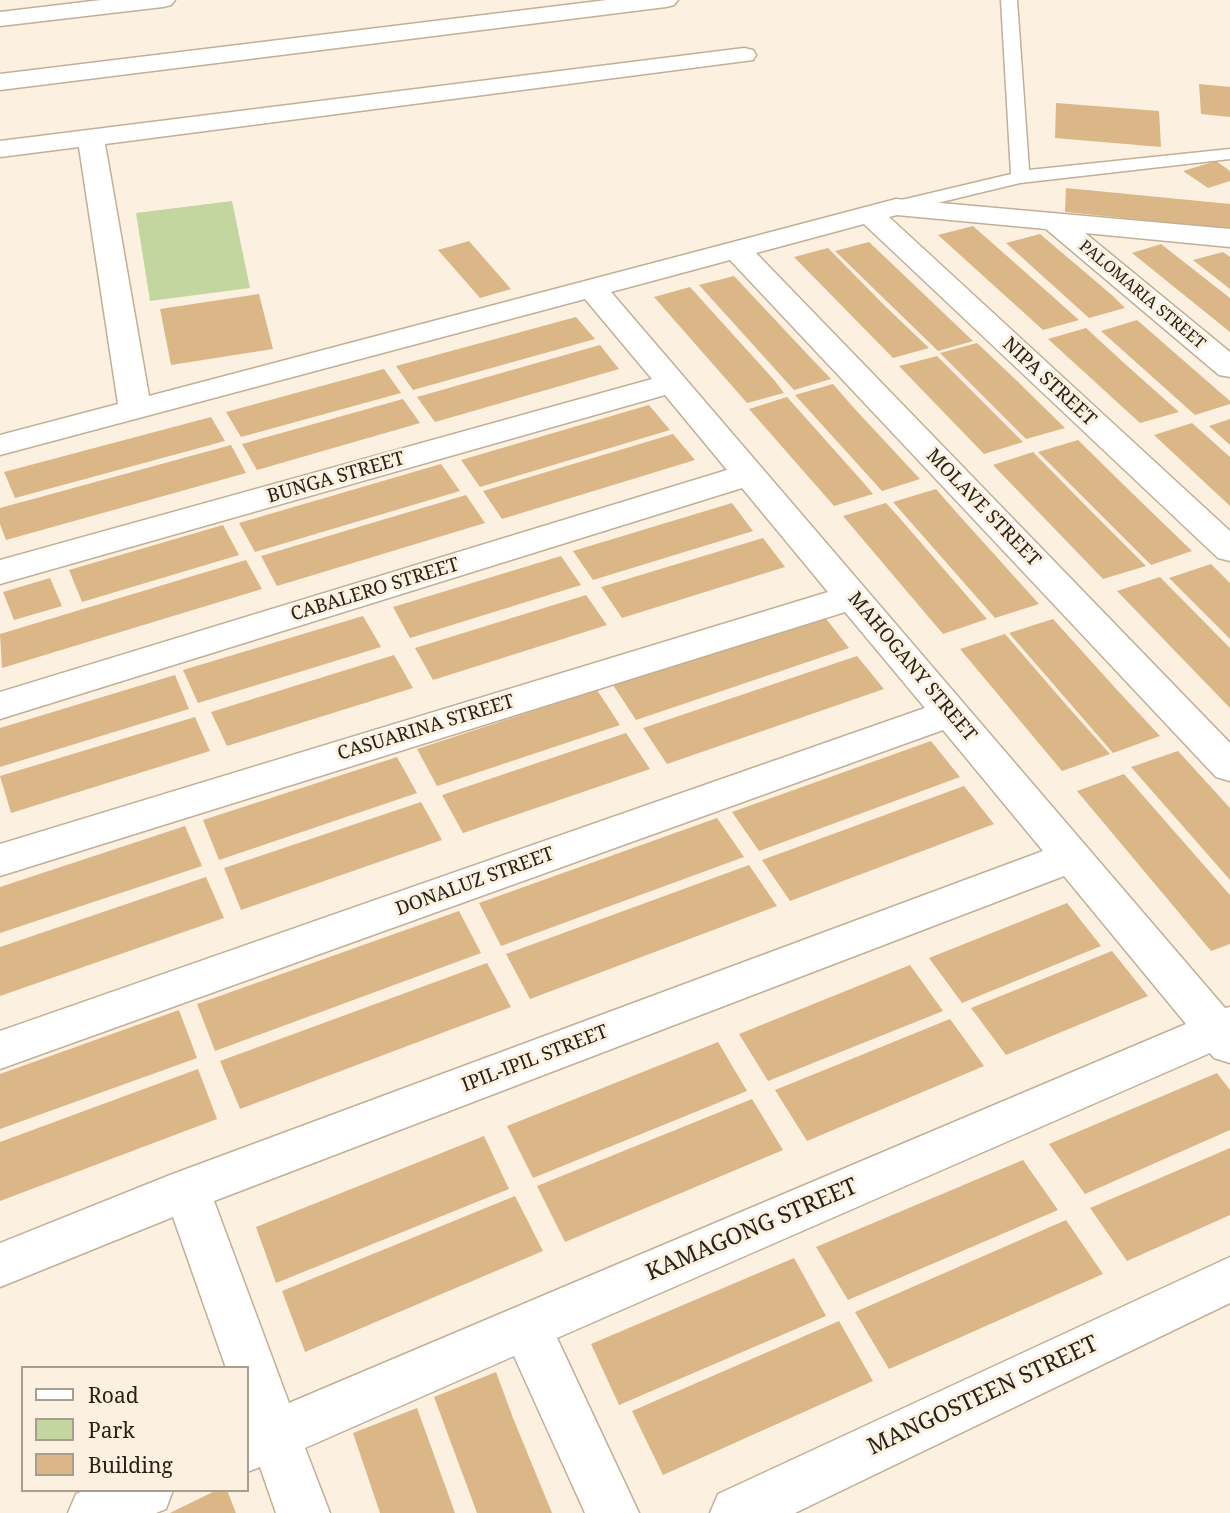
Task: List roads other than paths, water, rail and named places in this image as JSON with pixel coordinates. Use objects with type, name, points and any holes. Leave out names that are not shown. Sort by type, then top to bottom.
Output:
[{"type":"street","points":[[0,19],[163,0]]},
{"type":"street","points":[[0,82],[666,0]]},
{"type":"street","points":[[0,149],[744,54]]},
{"type":"street","points":[[91,138],[135,409]]},
{"type":"street","points":[[0,445],[882,211],[1054,222],[1230,238]]},
{"type":"street","name":"NIPA STREET","points":[[882,211],[1230,550]]},
{"type":"street","name":"PALOMARIA STREET","points":[[1054,222],[1230,368]]},
{"type":"street","name":"MOLAVE STREET","points":[[736,249],[1230,767]]},
{"type":"street","name":"MAHOGANY STREET","points":[[593,289],[1072,857],[1226,1033]]},
{"type":"street","name":"BUNGA STREET","points":[[0,572],[673,383]]},
{"type":"street","name":"CABALERO STREET","points":[[0,706],[750,474]]},
{"type":"street","name":"CASUARINA STREET","points":[[0,860],[852,597]]},
{"type":"street","name":"DONALUZ STREET","points":[[0,1051],[951,713]]},
{"type":"street","name":"IPIL-IPIL STREET","points":[[0,1265],[187,1190],[1072,857]]},
{"type":"street","name":"KAMAGONG STREET","points":[[261,1441],[1226,1033]]},
{"type":"street","points":[[187,1190],[239,1366]]},
{"type":"street","name":"MANGOSTEEN STREET","points":[[737,1513],[1230,1279]]},
{"type":"street","points":[[526,1327],[612,1513]]},
{"type":"street","points":[[248,1397],[261,1441],[303,1513]]},
{"type":"street","points":[[95,1513],[142,1492]]},
{"type":"lane","points":[[1009,0],[1020,177]]},
{"type":"lane","points":[[882,211],[1020,177],[1230,154]]}]
